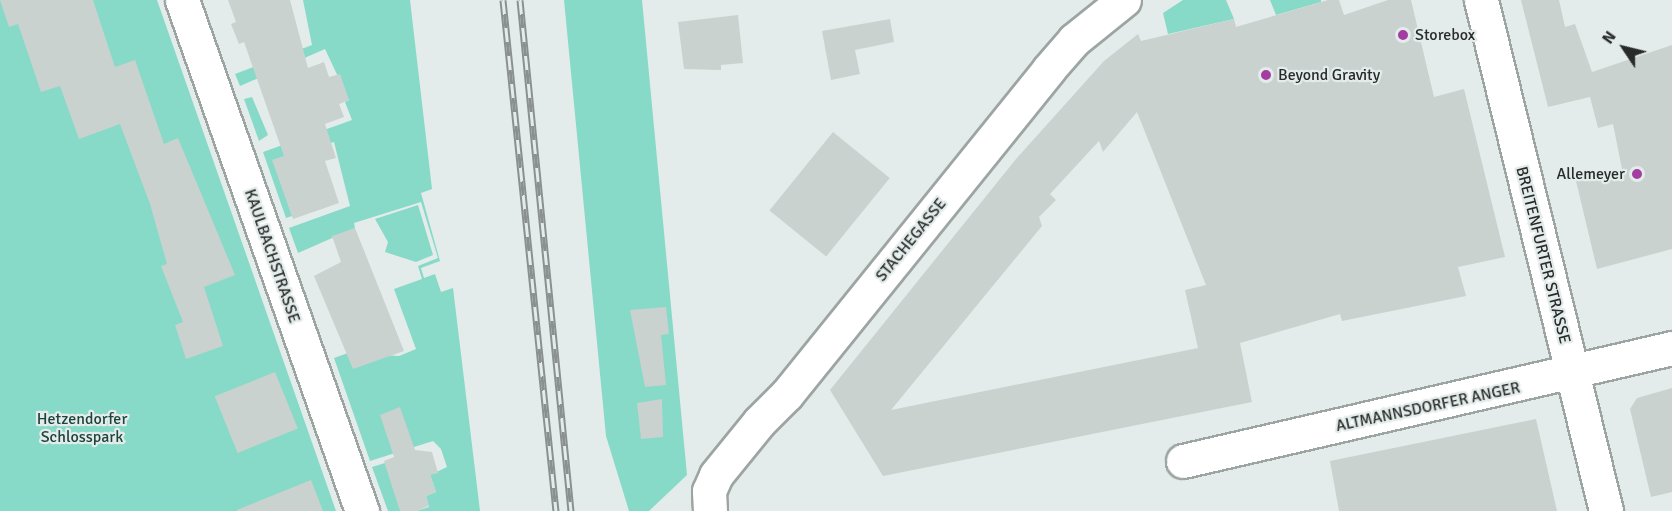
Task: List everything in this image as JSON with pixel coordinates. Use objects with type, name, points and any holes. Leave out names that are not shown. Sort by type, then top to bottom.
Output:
[{"type":"street","name":"KAULBACHSTRASSE","points":[[182,0],[362,511]]},
{"type":"street","name":"STACHEGASSE","points":[[709,501],[759,422],[787,394],[1048,70],[1074,40],[1124,0]]},
{"type":"street","name":"BREITENFURTER STRASSE","points":[[1481,0],[1606,511]]},
{"type":"street","name":"ALTMANNSDORFER ANGER","points":[[1184,461],[1573,375],[1672,348]]},
{"type":"green space","name":"Hetzendorfer Schlosspark","points":[[0,0],[157,0],[336,511],[0,511]]},
{"type":"green space","points":[[303,0],[410,0],[432,189],[421,193],[440,261],[421,268],[424,278],[435,274],[441,292],[453,288],[480,511],[416,511],[429,507],[426,496],[436,492],[430,475],[447,467],[441,449],[433,441],[370,461],[334,358],[348,353],[399,356],[416,349],[394,289],[422,279],[418,266],[438,258],[421,202],[354,223],[355,228],[298,253],[289,228],[350,206],[334,142],[273,160],[292,216],[286,218],[263,152],[352,120],[345,102],[349,100],[325,49],[240,86],[235,74],[312,45]]},
{"type":"green space","points":[[564,0],[642,0],[687,475],[649,511],[629,511],[606,436]]},
{"type":"green space","points":[[1183,0],[1226,0],[1234,19],[1168,34],[1163,13]]},
{"type":"green space","points":[[1270,0],[1321,0],[1321,2],[1276,15]]},
{"type":"green space","points":[[252,97],[268,135],[259,141],[244,99]]},
{"type":"green space","points":[[418,205],[433,255],[416,262],[385,252],[388,242],[375,219]]},
{"type":"green space","points":[[385,463],[399,506],[404,511],[388,511],[372,467]]},
{"type":"building","points":[[0,0],[93,0],[115,67],[135,60],[164,144],[178,138],[235,275],[204,287],[223,346],[186,359],[175,325],[183,322],[161,266],[167,264],[150,204],[120,124],[79,139],[60,86],[41,92],[18,24],[9,27]]},
{"type":"building","points":[[228,0],[290,0],[308,68],[324,62],[329,77],[340,74],[349,100],[339,104],[344,117],[325,124],[336,158],[325,161],[339,203],[293,219],[272,160],[284,156],[244,42],[239,44],[231,24],[236,22]]},
{"type":"building","points":[[1328,0],[1339,0],[1344,15],[1388,0],[1411,0],[1434,97],[1464,89],[1505,257],[1458,267],[1466,296],[1342,321],[1340,314],[1240,343],[1252,402],[883,476],[830,390],[1016,159],[1104,61],[1138,34],[1141,41],[1234,19],[1236,27]],"holes":[[[1137,112],[1206,285],[1185,290],[1198,348],[891,410],[1042,226],[1039,217],[1056,200],[1050,194],[1099,141],[1103,152]]]},
{"type":"building","name":"Allemeyer","points":[[1521,0],[1559,0],[1565,27],[1575,24],[1592,72],[1672,45],[1672,249],[1597,269],[1576,181],[1622,169],[1613,124],[1598,128],[1590,97],[1548,107]]},
{"type":"building","points":[[738,15],[743,63],[721,65],[721,70],[684,69],[678,22]]},
{"type":"building","points":[[890,19],[894,42],[855,50],[860,74],[831,80],[822,31]]},
{"type":"building","points":[[833,132],[890,178],[826,256],[769,210]]},
{"type":"building","points":[[355,228],[404,351],[353,369],[314,276],[341,262],[332,236]]},
{"type":"building","points":[[666,307],[669,334],[661,335],[666,385],[645,387],[630,310]]},
{"type":"building","points":[[275,372],[298,429],[238,453],[215,396]]},
{"type":"building","points":[[1672,388],[1672,492],[1651,497],[1630,409],[1637,398]]},
{"type":"building","points":[[662,399],[663,437],[641,439],[637,403]]},
{"type":"building","points":[[400,407],[415,450],[432,452],[438,473],[430,475],[436,492],[426,496],[429,506],[416,511],[400,511],[384,461],[394,457],[380,415]]},
{"type":"building","points":[[1536,419],[1557,511],[1339,511],[1330,461]]},
{"type":"building","points":[[311,480],[323,511],[237,511],[237,510]]},
{"type":"railway","points":[[503,0],[556,511]]},
{"type":"railway","points":[[520,0],[571,511]]},
{"type":"place","name":"Storebox","points":[[1403,35]]},
{"type":"place","name":"Beyond Gravity","points":[[1266,75]]},
{"type":"place","name":"Allemeyer","points":[[1637,174]]}]
